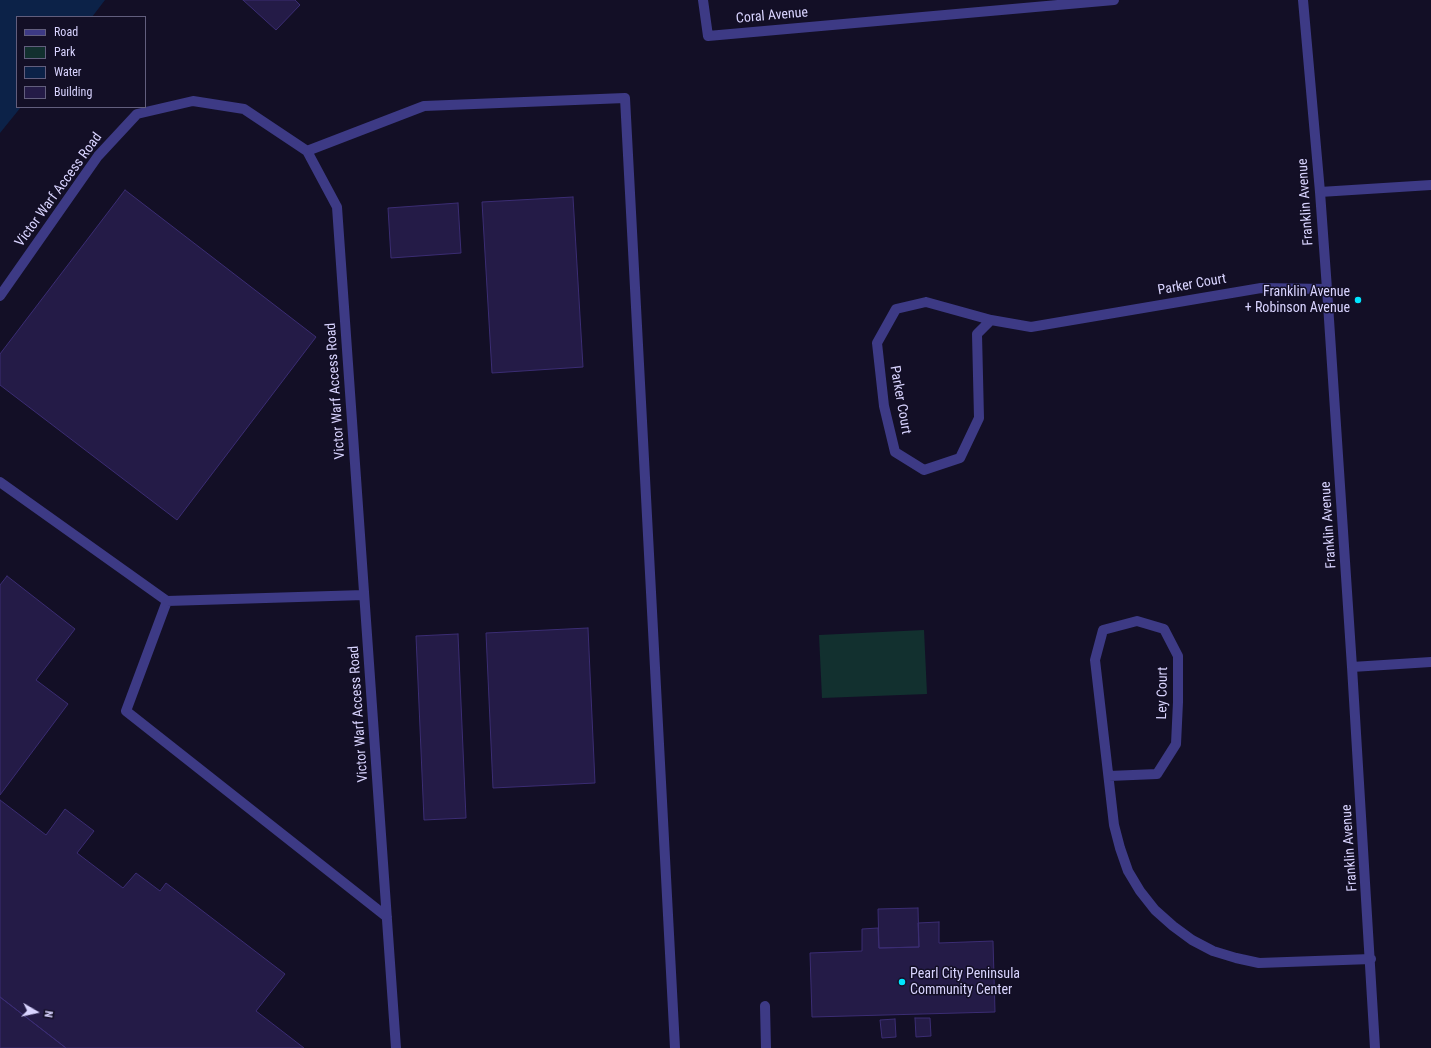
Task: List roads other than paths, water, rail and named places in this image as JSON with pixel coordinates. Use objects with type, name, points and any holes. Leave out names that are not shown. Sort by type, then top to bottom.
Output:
[{"type":"street","name":"Coral Avenue","points":[[703,0],[708,36],[1114,0]]},
{"type":"street","name":"Franklin Avenue","points":[[1303,0],[1327,289],[1371,959],[1375,1048]]},
{"type":"street","points":[[308,151],[424,106],[625,98],[674,1048]]},
{"type":"street","name":"Victor Warf Access Road","points":[[0,296],[98,156],[137,114],[193,101],[244,109],[308,151],[337,207],[396,1048]]},
{"type":"street","points":[[1320,192],[1431,185]]},
{"type":"street","name":"Parker Court","points":[[991,320],[977,334],[979,418],[960,458],[924,470],[895,452],[884,406],[877,343],[896,308],[926,302],[991,320],[1031,326],[1261,288],[1327,289]]},
{"type":"street","points":[[0,482],[167,601],[364,595]]},
{"type":"street","points":[[167,601],[126,711],[388,917]]},
{"type":"street","name":"Ley Court","points":[[1109,776],[1157,774],[1176,744],[1178,656],[1164,629],[1137,621],[1103,630],[1095,660],[1114,825],[1128,871],[1140,891],[1155,910],[1192,940],[1213,951],[1236,958],[1259,962],[1371,959]]},
{"type":"street","points":[[1352,667],[1431,662]]},
{"type":"street","points":[[764,1006],[766,1048]]},
{"type":"water","points":[[0,0],[105,0],[93,16],[16,16],[16,108],[20,108],[0,133]]},
{"type":"place","name":"Franklin Avenue + Robinson Avenue","points":[[1358,300]]},
{"type":"place","name":"Pearl City Peninsula Community Center","points":[[902,982]]}]
